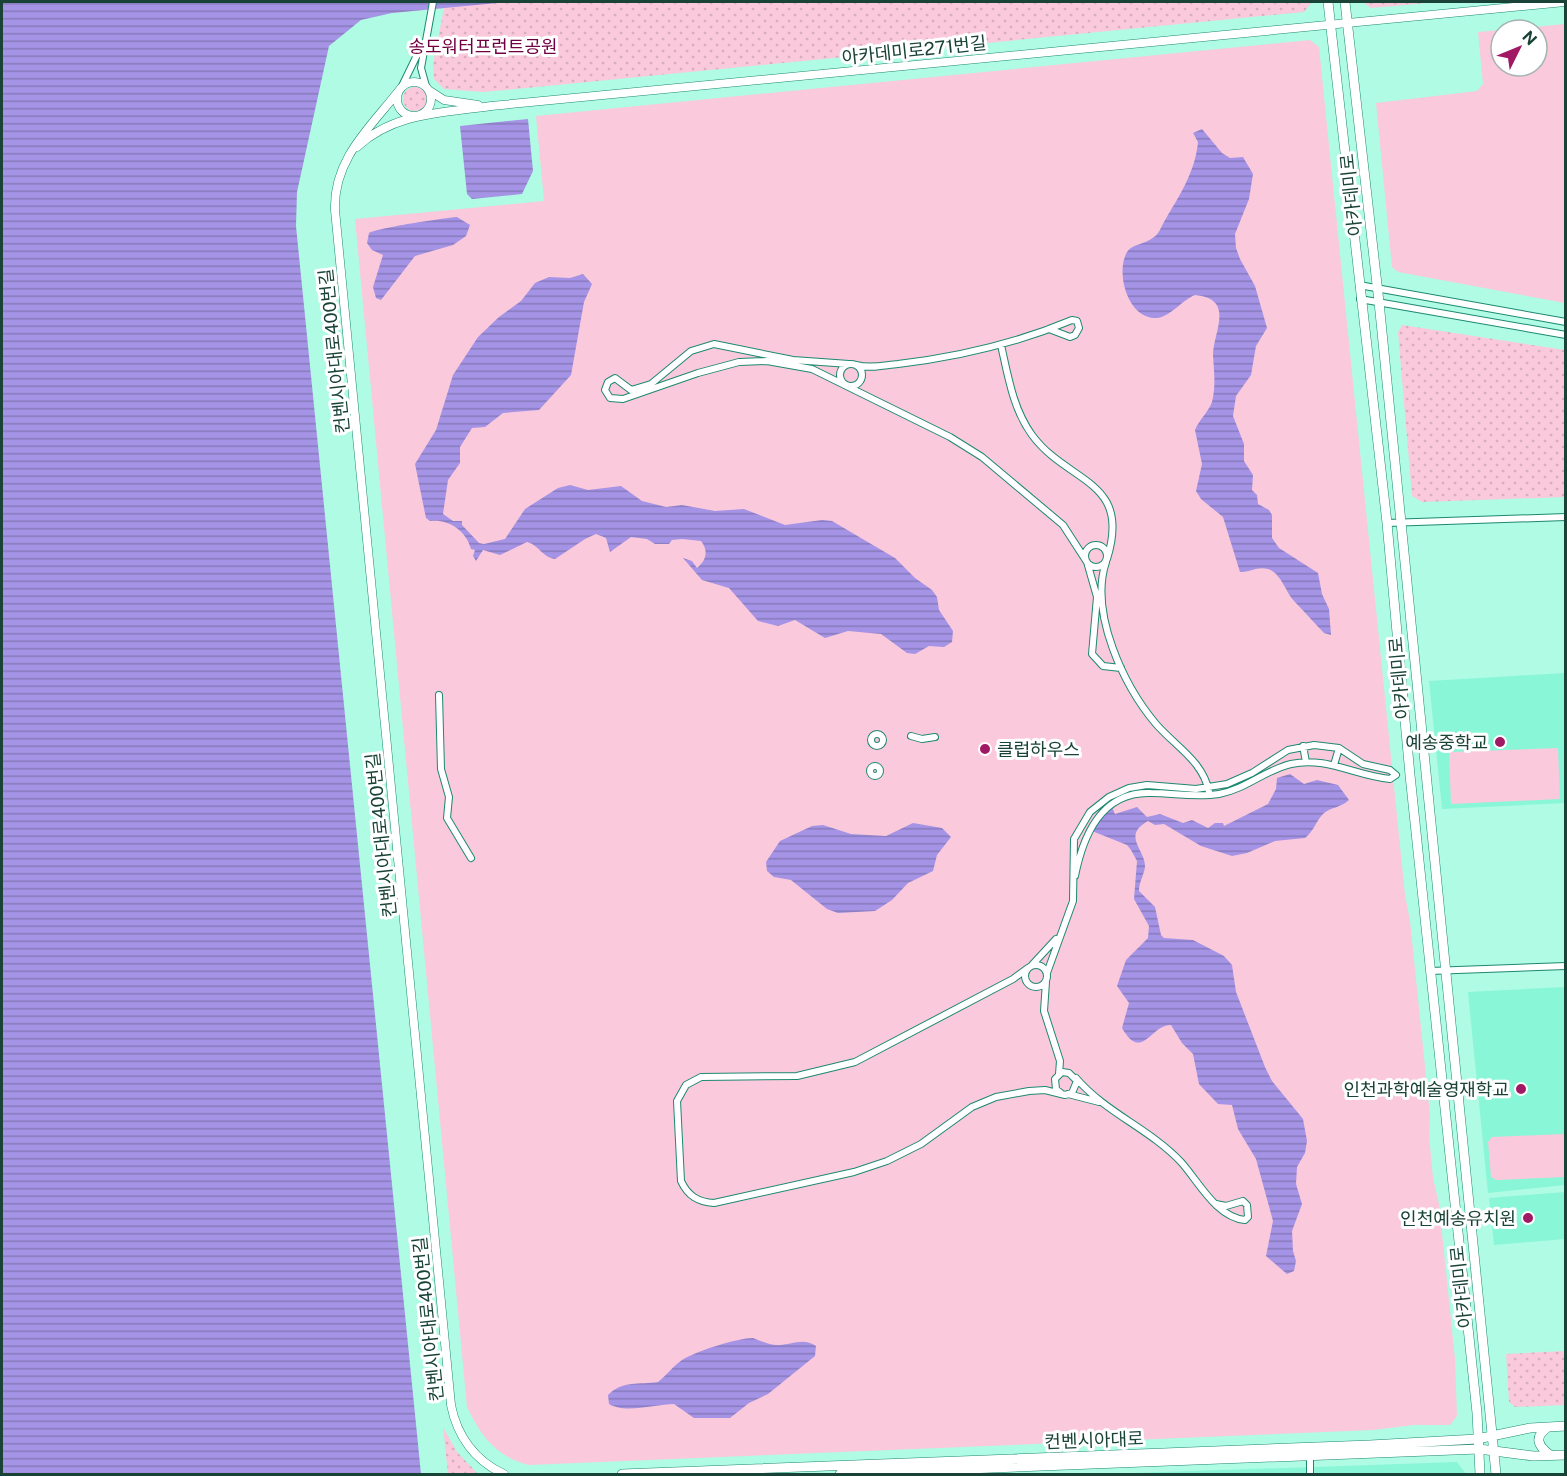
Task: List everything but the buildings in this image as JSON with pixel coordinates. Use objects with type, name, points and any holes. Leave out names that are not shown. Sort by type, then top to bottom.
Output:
[{"type":"main road","points":[[1328,2],[1339,23]]},
{"type":"main road","points":[[1339,23],[1345,2]]},
{"type":"main road","name":"아카데미로","points":[[1339,23],[1359,299],[1387,523],[1430,971],[1478,1413],[1477,1439],[1480,1474]]},
{"type":"main road","name":"아카데미로","points":[[1339,23],[1378,289],[1496,1474]]},
{"type":"main road","name":"컨벤시아대로","points":[[622,1474],[1477,1439],[1492,1434],[1566,1426]]},
{"type":"main road","points":[[1548,1427],[1539,1433],[1537,1440],[1541,1449],[1550,1455]]},
{"type":"main road","name":"컨벤시아대로","points":[[840,1474],[1479,1449],[1566,1455]]},
{"type":"street","points":[[350,154],[382,127],[419,115],[430,105],[432,98],[420,68],[432,2]]},
{"type":"street","name":"아카데미로271번길","points":[[491,106],[1565,2]]},
{"type":"street","points":[[424,39],[397,97],[400,108],[408,115],[419,115],[491,106]]},
{"type":"street","points":[[401,88],[414,82],[444,100],[491,106]]},
{"type":"street","name":"컨벤시아대로400번길","points":[[401,88],[369,124],[350,154],[340,172],[334,197],[450,1398],[454,1417],[466,1444],[482,1461],[504,1474]]},
{"type":"street","points":[[1358,285],[1566,322]]},
{"type":"street","points":[[1359,299],[1566,335]]},
{"type":"street","points":[[1049,330],[1001,345],[927,360],[868,367],[802,362],[714,344],[691,351],[645,388],[631,390],[615,378],[608,382],[606,390],[610,398],[623,399],[724,365],[755,361],[804,367],[950,437],[982,457],[1056,519],[1076,542],[1086,561],[1097,597],[1092,654],[1103,666],[1121,668]]},
{"type":"street","points":[[1001,345],[1014,398],[1028,430],[1055,459],[1097,487],[1109,507],[1113,535],[1101,581],[1102,603],[1110,638],[1121,668],[1145,710],[1171,740],[1202,770],[1209,792]]},
{"type":"street","points":[[849,364],[840,371],[841,379],[845,385],[859,384]]},
{"type":"street","points":[[857,365],[863,374]]},
{"type":"street","points":[[863,394],[859,389],[859,384],[868,367]]},
{"type":"street","points":[[1387,523],[1566,517]]},
{"type":"street","points":[[1076,542],[1091,546],[1098,545],[1106,543],[1113,535]]},
{"type":"street","points":[[1098,545],[1105,549],[1106,561]]},
{"type":"street","points":[[1086,561],[1085,551],[1091,546]]},
{"type":"street","points":[[1086,561],[1096,567],[1106,561]]},
{"type":"street","points":[[439,695],[441,769],[449,797],[447,818],[471,858]]},
{"type":"street","points":[[911,736],[922,739],[935,737]]},
{"type":"street","points":[[1303,746],[1306,762]]},
{"type":"street","points":[[1045,1090],[1054,1082],[1061,1068],[1047,1025],[1044,996],[1047,973],[1073,901],[1075,876],[1073,846],[1081,825],[1100,802],[1128,788],[1147,785],[1209,792],[1239,780],[1288,750],[1303,746],[1339,748],[1363,764],[1390,770],[1396,775],[1390,779],[1376,778],[1334,765],[1306,762],[1282,767],[1241,788],[1185,797],[1140,793],[1124,798],[1105,810],[1088,832],[1075,876]]},
{"type":"street","points":[[1334,765],[1339,748]]},
{"type":"street","points":[[1100,802],[1105,810]]},
{"type":"street","points":[[1081,825],[1088,832]]},
{"type":"street","points":[[1027,982],[1025,975],[1030,967],[1060,934]]},
{"type":"street","points":[[1047,973],[1040,965],[1030,967],[1013,979],[877,1052],[839,1068],[804,1076],[707,1077],[690,1082],[682,1090],[677,1101],[681,1181],[685,1189],[698,1200],[714,1203],[854,1172],[904,1153],[983,1102],[1019,1092],[1045,1090],[1099,1102]]},
{"type":"street","points":[[1430,971],[1566,966]]},
{"type":"street","points":[[1013,979],[1037,987],[1044,996]]},
{"type":"street","points":[[1037,987],[1046,982]]},
{"type":"street","points":[[1058,1055],[1099,1102],[1138,1125],[1167,1148],[1216,1204],[1235,1218],[1245,1220],[1248,1217],[1247,1205],[1243,1201],[1226,1206],[1216,1204]]},
{"type":"street","points":[[1059,1074],[1066,1072],[1074,1076]]},
{"type":"street","points":[[1065,1094],[1075,1090],[1074,1076]]},
{"type":"street","points":[[1054,1082],[1056,1089],[1065,1094]]},
{"type":"street","points":[[1310,1457],[1310,1474]]},
{"type":"shaded area","points":[[2,2],[508,2],[392,13],[361,20],[329,46],[297,192],[296,226],[421,1474],[2,1474]]},
{"type":"shaded area","points":[[528,119],[533,171],[522,194],[472,199],[467,194],[460,126]]},
{"type":"shaded area","points":[[1202,129],[1222,153],[1230,158],[1243,157],[1253,174],[1249,199],[1235,234],[1236,248],[1255,286],[1267,328],[1256,346],[1251,375],[1236,396],[1233,416],[1244,444],[1244,461],[1253,475],[1252,490],[1257,495],[1258,504],[1269,510],[1272,515],[1272,538],[1279,548],[1318,573],[1322,594],[1329,609],[1331,635],[1324,633],[1295,602],[1273,571],[1261,568],[1240,572],[1223,517],[1201,499],[1196,491],[1202,464],[1195,430],[1211,405],[1214,390],[1213,355],[1219,318],[1219,310],[1215,303],[1208,298],[1195,295],[1166,315],[1156,318],[1138,311],[1126,293],[1123,271],[1127,252],[1132,247],[1156,236],[1159,232],[1186,184],[1194,164],[1198,142],[1193,133]]},
{"type":"shaded area","points":[[457,217],[470,225],[466,236],[453,245],[415,256],[381,300],[376,298],[373,287],[383,255],[372,250],[367,243],[369,233],[397,226]]},
{"type":"shaded area","points":[[583,274],[592,284],[584,302],[571,375],[539,410],[503,413],[485,427],[472,428],[460,447],[460,463],[448,480],[443,514],[453,521],[462,521],[462,525],[479,543],[484,544],[505,539],[525,509],[558,488],[570,485],[588,490],[621,486],[642,501],[666,507],[682,505],[715,511],[744,509],[785,525],[822,520],[832,521],[895,558],[915,578],[932,590],[937,597],[939,610],[953,631],[952,642],[944,647],[929,646],[915,654],[907,653],[881,634],[848,631],[825,638],[795,620],[778,626],[758,621],[729,588],[702,580],[683,558],[692,561],[697,568],[706,552],[701,541],[682,539],[672,540],[669,544],[655,544],[647,539],[631,537],[610,552],[606,538],[596,534],[555,559],[527,542],[500,555],[483,550],[476,561],[473,556],[475,550],[471,549],[461,531],[450,524],[430,521],[426,518],[415,464],[436,430],[453,375],[478,337],[499,317],[521,301],[535,283],[549,277],[570,278]]},
{"type":"shaded area","name":"예송중학교","points":[[1565,673],[1565,803],[1442,809],[1429,681]]},
{"type":"shaded area","points":[[1290,774],[1304,784],[1317,780],[1338,785],[1349,800],[1323,814],[1305,838],[1275,841],[1247,853],[1232,856],[1201,846],[1164,824],[1155,825],[1148,821],[1136,832],[1135,838],[1145,867],[1139,891],[1155,907],[1161,935],[1164,938],[1193,940],[1224,956],[1232,965],[1236,992],[1265,1067],[1272,1081],[1303,1119],[1307,1141],[1305,1153],[1297,1167],[1296,1184],[1302,1204],[1292,1231],[1296,1261],[1294,1271],[1287,1274],[1266,1256],[1273,1221],[1256,1159],[1238,1129],[1232,1105],[1218,1104],[1199,1084],[1193,1054],[1182,1043],[1171,1025],[1164,1026],[1141,1042],[1135,1042],[1129,1038],[1122,1028],[1129,1003],[1117,986],[1126,960],[1148,938],[1149,926],[1134,899],[1137,861],[1131,850],[1127,845],[1092,831],[1103,814],[1112,807],[1115,814],[1137,807],[1147,817],[1160,814],[1183,823],[1192,820],[1208,828],[1215,823],[1223,823],[1224,826],[1268,804],[1276,789],[1277,778]]},
{"type":"shaded area","points":[[913,823],[942,828],[951,837],[937,855],[933,871],[908,883],[892,900],[875,911],[838,913],[827,909],[791,880],[774,877],[767,871],[766,862],[780,841],[812,826],[823,825],[851,834],[886,836]]},
{"type":"shaded area","name":"인천과학예술영재학교","points":[[1565,987],[1565,1185],[1488,1193],[1468,992]]},
{"type":"shaded area","name":"인천예송유치원","points":[[1565,1192],[1565,1239],[1494,1245],[1489,1198]]},
{"type":"shaded area","points":[[753,1338],[774,1345],[811,1343],[816,1346],[815,1356],[768,1394],[749,1403],[730,1418],[694,1418],[674,1404],[623,1408],[609,1404],[608,1395],[619,1387],[658,1382],[688,1356],[728,1343]]},
{"type":"shaded area","points":[[1457,1462],[1466,1474],[1106,1474]]},
{"type":"green space","name":"송도워터프런트공원","points":[[390,2],[1311,3],[1304,12],[484,92],[444,89],[434,79],[433,64],[444,8],[392,13]]},
{"type":"green space","points":[[1363,2],[1438,2],[1371,8]]},
{"type":"green space","points":[[1565,24],[1565,303],[1398,272],[1392,267],[1376,103],[1477,91],[1483,84],[1478,32],[1489,31],[1489,78],[1549,78],[1549,26]]},
{"type":"green space","points":[[1310,40],[1319,47],[1405,895],[1410,921],[1430,1115],[1429,1135],[1433,1178],[1439,1204],[1455,1359],[1457,1416],[1450,1425],[1414,1425],[1373,1430],[529,1465],[507,1457],[484,1436],[467,1407],[355,219],[544,201],[536,116]]},
{"type":"green space","points":[[415,87],[423,91],[427,99],[423,107],[415,111],[407,107],[403,99],[407,91]]},
{"type":"green space","points":[[1402,325],[1565,350],[1565,497],[1422,502],[1412,496],[1398,332]]},
{"type":"green space","points":[[1558,748],[1560,799],[1451,804],[1449,752]]},
{"type":"green space","points":[[1564,1134],[1565,1177],[1496,1180],[1491,1177],[1488,1142],[1492,1137]]},
{"type":"green space","points":[[1565,1351],[1565,1405],[1515,1407],[1509,1402],[1506,1354]]},
{"type":"green space","points":[[443,1427],[457,1452],[478,1474],[448,1474]]},
{"type":"place","name":"예송중학교","points":[[1500,742]]},
{"type":"place","name":"클럽하우스","points":[[985,749]]},
{"type":"place","name":"인천과학예술영재학교","points":[[1521,1089]]},
{"type":"place","name":"인천예송유치원","points":[[1528,1218]]}]
